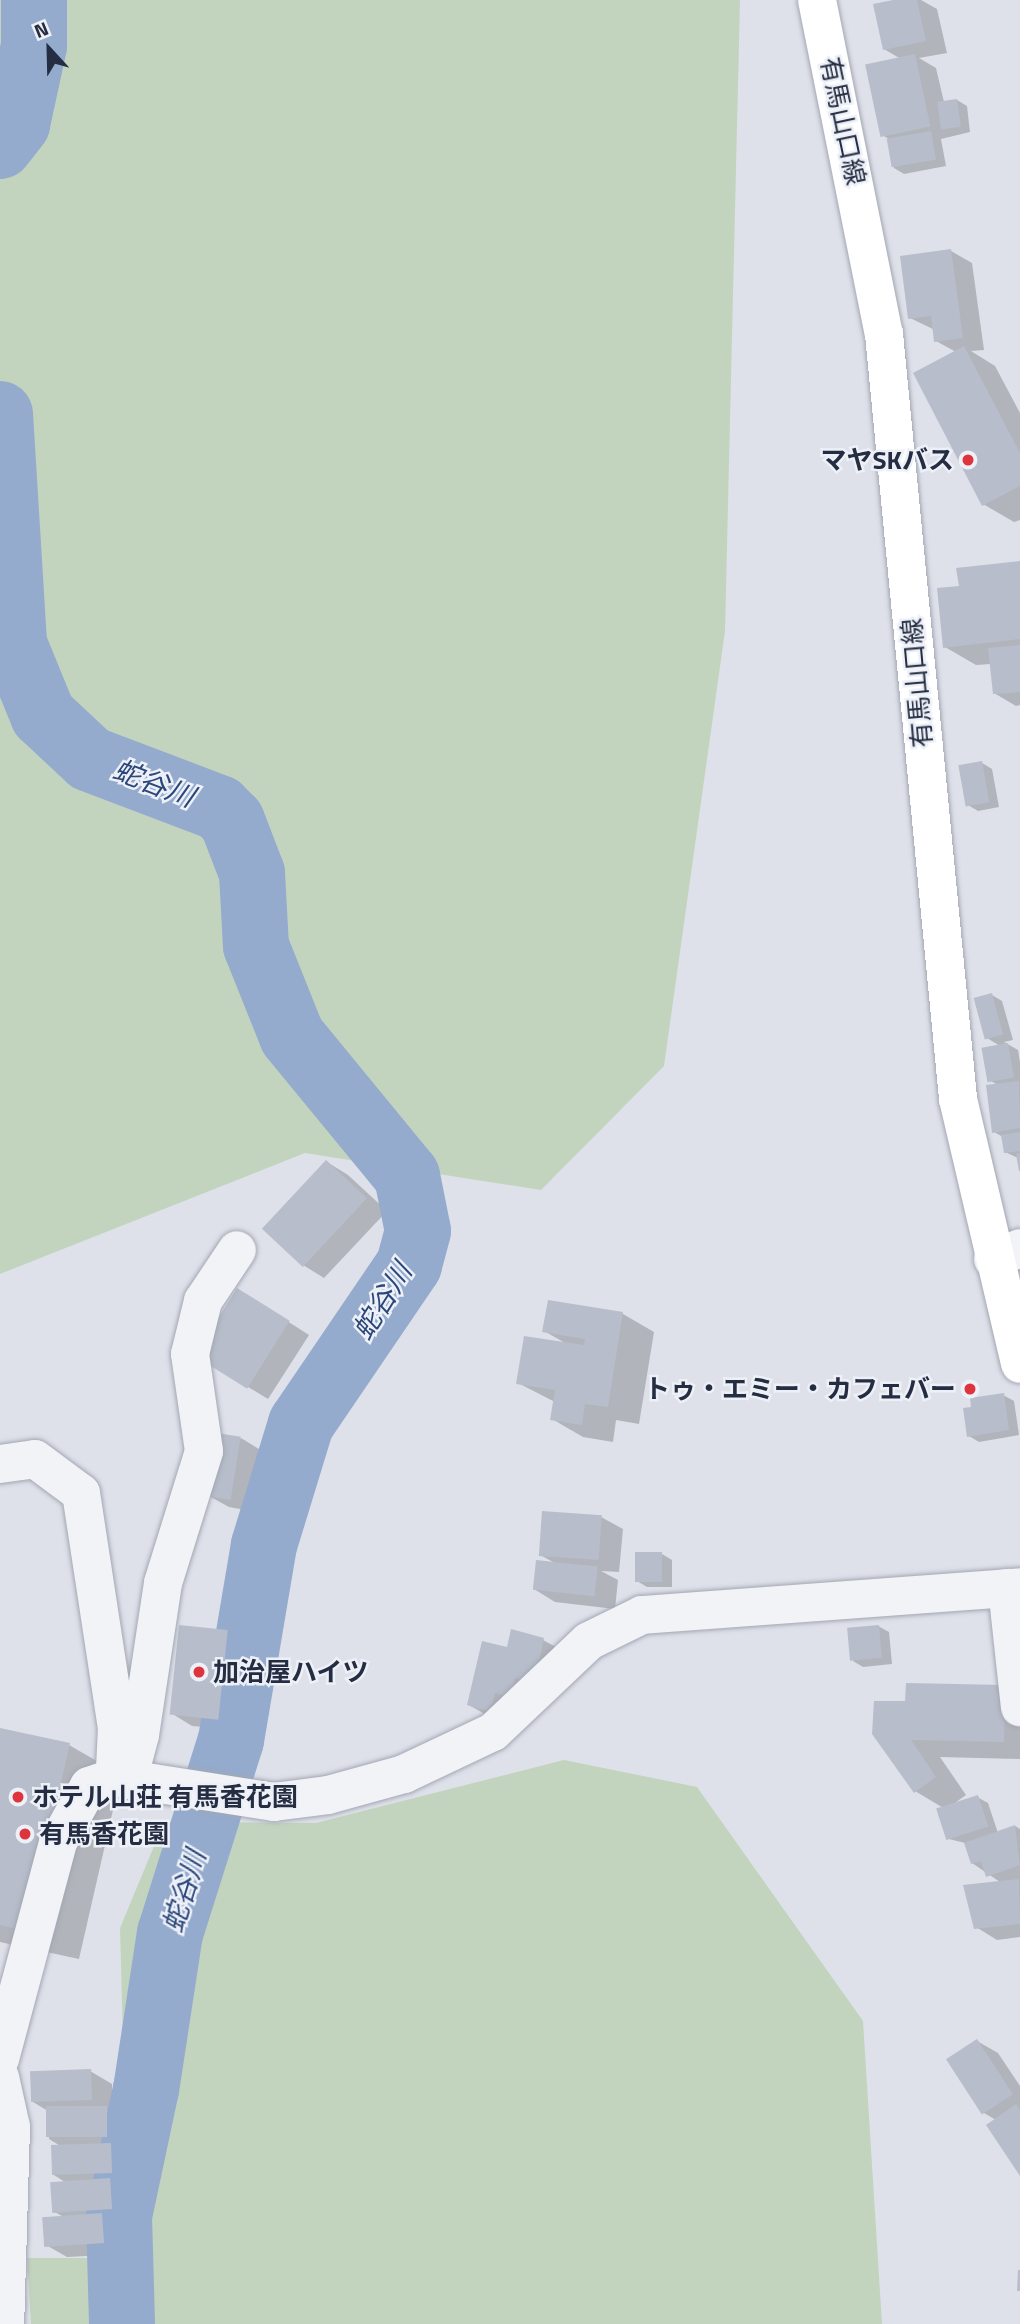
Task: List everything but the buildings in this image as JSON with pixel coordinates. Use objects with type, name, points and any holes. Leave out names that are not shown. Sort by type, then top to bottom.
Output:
[{"type":"main road","name":"有馬山口線","points":[[817,0],[884,334],[958,1099],[1007,1254],[1020,1364]]},
{"type":"street","points":[[134,1781],[163,1583],[204,1451],[190,1354],[203,1301],[237,1250]]},
{"type":"street","points":[[0,1464],[35,1459],[81,1493],[117,1727],[134,1781]]},
{"type":"street","points":[[0,2059],[58,1842],[89,1786],[134,1781],[274,1802],[328,1796],[404,1774],[493,1732],[589,1642],[642,1615],[1014,1587],[1020,1707]]},
{"type":"street","points":[[2,2097],[11,2127],[5,2324]]},
{"type":"green space","points":[[0,0],[740,0],[725,631],[664,1066],[541,1190],[305,1153],[0,1274]]},
{"type":"green space","points":[[564,1760],[697,1787],[863,2021],[882,2324],[31,2324],[27,2258],[129,2258],[120,1928],[164,1822],[316,1823]]},
{"type":"waterway","name":"蛇谷川","points":[[0,146],[17,124],[34,46],[34,0]]},
{"type":"waterway","name":"蛇谷川","points":[[0,414],[14,644],[43,715],[90,759],[219,808],[232,821],[252,873],[256,946],[292,1036],[407,1176],[418,1231],[409,1265],[301,1424],[264,1545],[231,1740],[170,1933],[146,2089],[119,2216],[122,2324]]},
{"type":"place","name":"マヤSKバス","points":[[968,460]]},
{"type":"place","name":"トゥ・エミー・カフェバー","points":[[970,1389]]},
{"type":"place","name":"加治屋ハイツ","points":[[199,1672]]},
{"type":"place","name":"ホテル山荘 有馬香花園","points":[[18,1797]]},
{"type":"place","name":"有馬香花園","points":[[25,1834]]}]
